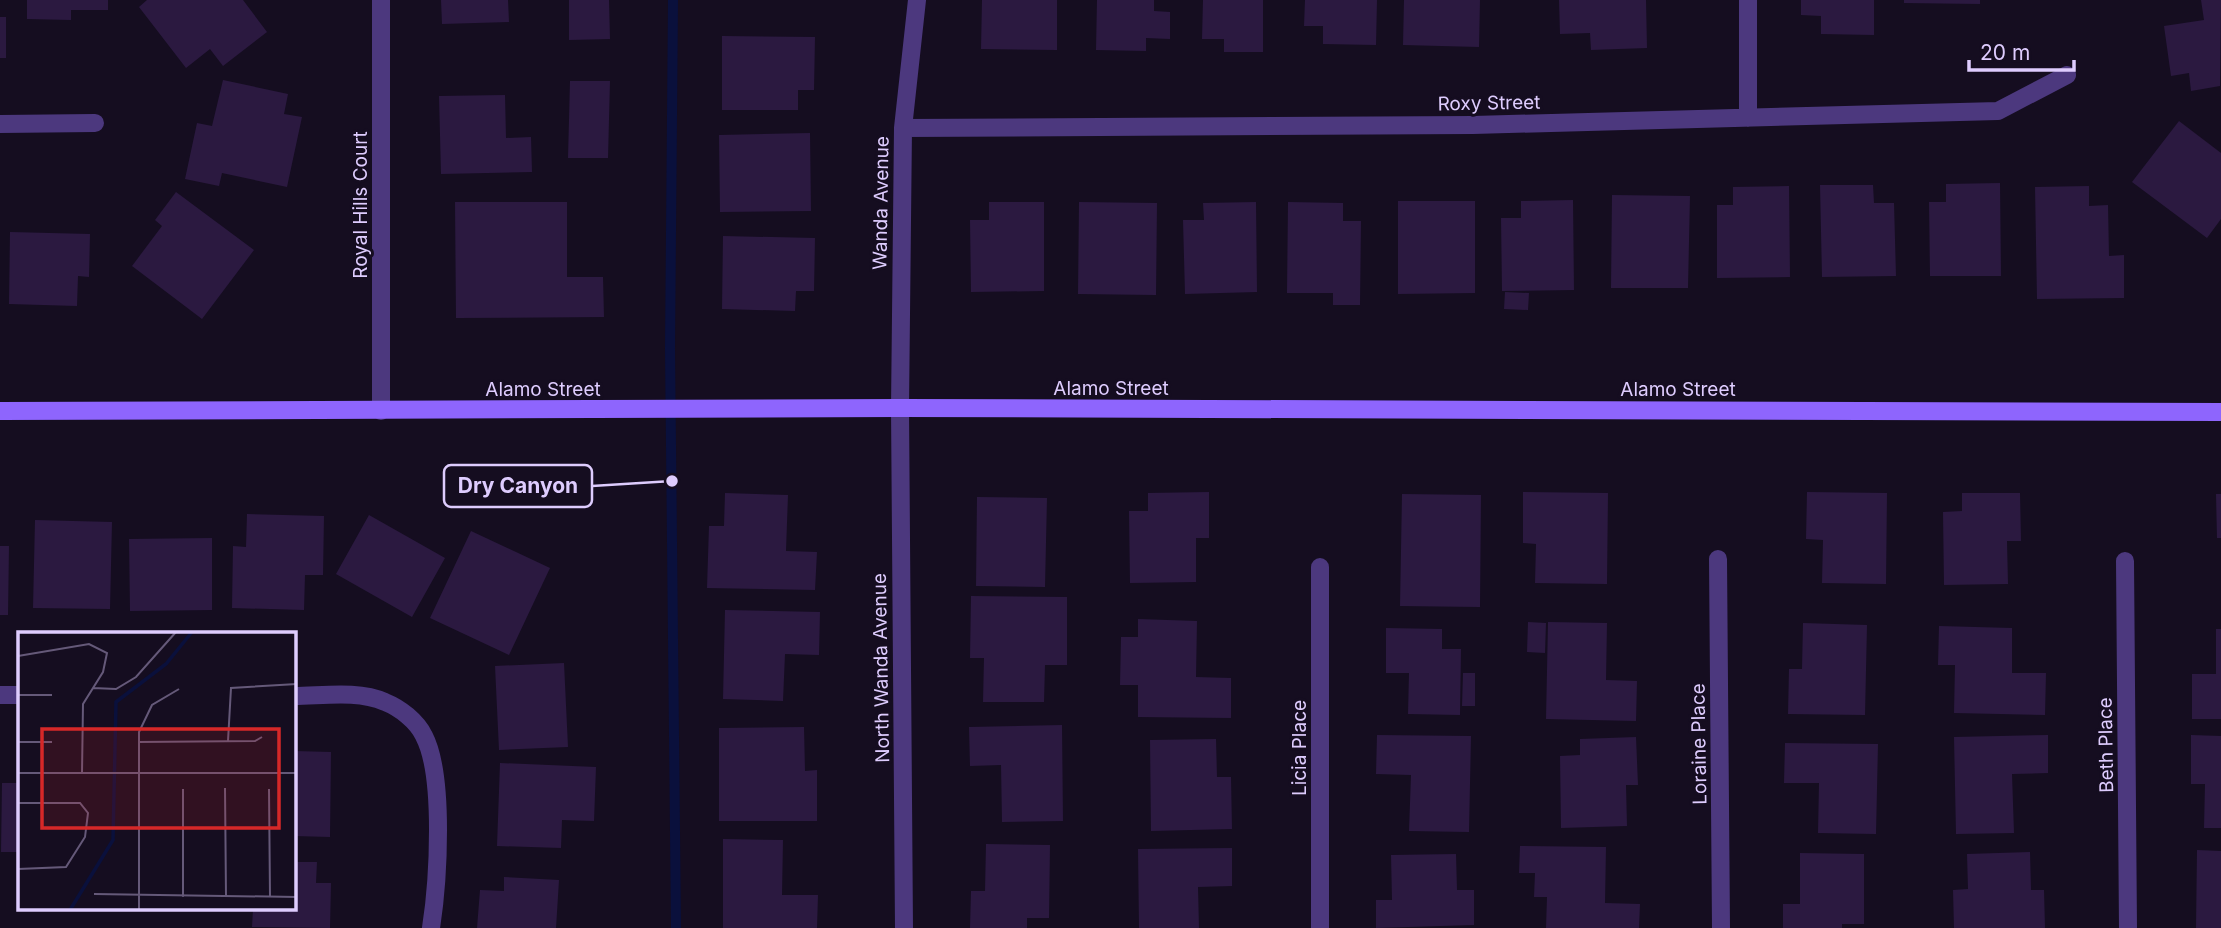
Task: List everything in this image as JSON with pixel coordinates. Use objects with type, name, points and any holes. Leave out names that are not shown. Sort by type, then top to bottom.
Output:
[{"type":"main road","name":"Alamo Street","points":[[0,411],[900,408],[2221,412]]},
{"type":"street","name":"Royal Hills Court","points":[[381,0],[381,411]]},
{"type":"street","name":"Wanda Avenue","points":[[900,408],[903,128],[917,0]]},
{"type":"street","points":[[1748,0],[1748,118]]},
{"type":"street","name":"Roxy Street","points":[[903,128],[1473,125],[1998,111],[2067,75]]},
{"type":"street","points":[[0,124],[95,123]]},
{"type":"street","name":"North Wanda Avenue","points":[[900,408],[904,928]]},
{"type":"street","name":"Loraine Place","points":[[1718,559],[1721,928]]},
{"type":"street","name":"Beth Place","points":[[2125,561],[2129,928]]},
{"type":"street","name":"Licia Place","points":[[1320,567],[1320,928]]},
{"type":"street","points":[[0,695],[18,695]]},
{"type":"street","points":[[296,696],[357,696],[383,701],[407,714],[424,736],[433,764],[436,794],[436,897],[431,928]]},
{"type":"building","points":[[27,0],[108,0],[108,10],[71,10],[71,20],[27,19]]},
{"type":"building","points":[[147,0],[243,0],[267,32],[223,66],[210,49],[186,68],[139,7]]},
{"type":"building","points":[[441,0],[508,0],[509,22],[442,24]]},
{"type":"building","points":[[569,0],[609,0],[610,39],[569,40]]},
{"type":"building","points":[[982,0],[1057,0],[1057,50],[981,49]]},
{"type":"building","points":[[1097,0],[1154,0],[1154,11],[1170,12],[1170,39],[1146,38],[1146,51],[1096,50]]},
{"type":"building","points":[[1203,0],[1263,0],[1263,52],[1224,52],[1224,39],[1202,39]]},
{"type":"building","points":[[1305,0],[1377,0],[1376,45],[1323,44],[1323,26],[1304,26]]},
{"type":"building","points":[[1404,0],[1480,0],[1479,47],[1403,45]]},
{"type":"building","points":[[1559,0],[1646,0],[1647,48],[1591,50],[1590,33],[1560,34]]},
{"type":"building","points":[[1801,0],[1874,0],[1874,35],[1821,34],[1821,16],[1801,15]]},
{"type":"building","points":[[1904,0],[1980,0],[1980,4],[1904,3]]},
{"type":"building","points":[[2201,0],[2221,0],[2220,86],[2191,91],[2189,73],[2171,76],[2164,26],[2204,20]]},
{"type":"building","points":[[0,17],[6,17],[6,58],[0,58]]},
{"type":"building","points":[[722,36],[815,37],[814,90],[798,90],[798,110],[722,110]]},
{"type":"building","points":[[223,80],[288,94],[284,114],[302,117],[287,187],[222,173],[219,186],[185,179],[197,123],[212,126]]},
{"type":"building","points":[[570,81],[610,81],[608,158],[568,158]]},
{"type":"building","points":[[505,95],[506,138],[531,137],[532,172],[441,174],[439,96]]},
{"type":"building","points":[[2179,121],[2221,153],[2221,219],[2207,238],[2132,182]]},
{"type":"building","points":[[810,133],[811,211],[720,212],[719,135]]},
{"type":"building","points":[[2000,183],[2001,276],[1930,276],[1929,202],[1946,202],[1946,184]]},
{"type":"building","points":[[1820,185],[1873,185],[1874,203],[1894,203],[1896,276],[1822,277]]},
{"type":"building","points":[[1789,186],[1790,277],[1717,278],[1717,205],[1733,205],[1733,187]]},
{"type":"building","points":[[2089,186],[2089,206],[2108,205],[2109,256],[2124,255],[2124,298],[2037,299],[2035,187]]},
{"type":"building","points":[[176,192],[254,250],[202,319],[132,266],[162,226],[155,220]]},
{"type":"building","points":[[1612,195],[1690,196],[1688,288],[1611,288]]},
{"type":"building","points":[[1573,200],[1574,290],[1502,291],[1501,218],[1521,218],[1521,201]]},
{"type":"building","points":[[1398,201],[1475,201],[1475,293],[1398,294]]},
{"type":"building","points":[[455,202],[567,202],[567,277],[603,277],[604,317],[456,318]]},
{"type":"building","points":[[989,202],[1044,202],[1044,291],[971,292],[970,220],[989,220]]},
{"type":"building","points":[[1079,202],[1157,203],[1156,295],[1078,294]]},
{"type":"building","points":[[1256,202],[1257,292],[1185,294],[1183,220],[1204,220],[1203,203]]},
{"type":"building","points":[[1288,202],[1343,203],[1343,221],[1361,221],[1360,305],[1333,305],[1333,293],[1287,293]]},
{"type":"building","points":[[10,232],[90,234],[89,277],[78,276],[77,306],[9,304]]},
{"type":"building","points":[[723,236],[815,238],[814,291],[796,291],[795,311],[722,309]]},
{"type":"building","points":[[1505,292],[1529,293],[1528,310],[1504,309]]},
{"type":"building","points":[[1209,492],[1209,538],[1196,538],[1196,582],[1130,583],[1129,511],[1148,511],[1148,493]]},
{"type":"building","points":[[1523,492],[1608,493],[1607,584],[1535,583],[1536,544],[1523,543]]},
{"type":"building","points":[[1807,492],[1887,493],[1886,584],[1822,583],[1823,540],[1806,539]]},
{"type":"building","points":[[725,493],[788,495],[786,551],[817,552],[815,590],[707,588],[709,526],[724,526]]},
{"type":"building","points":[[1962,493],[2020,493],[2021,541],[2007,541],[2008,584],[1944,585],[1943,512],[1962,511]]},
{"type":"building","points":[[1402,494],[1481,495],[1480,607],[1400,606]]},
{"type":"building","points":[[2216,494],[2221,494],[2221,538],[2217,538]]},
{"type":"building","points":[[977,497],[1047,498],[1045,587],[976,586]]},
{"type":"building","points":[[247,514],[324,516],[323,575],[305,575],[304,610],[232,608],[233,546],[246,547]]},
{"type":"building","points":[[369,515],[445,558],[412,617],[336,574]]},
{"type":"building","points":[[35,520],[112,522],[110,609],[33,608]]},
{"type":"building","points":[[471,531],[550,568],[509,655],[430,618]]},
{"type":"building","points":[[212,538],[212,610],[130,611],[129,539]]},
{"type":"building","points":[[0,546],[9,546],[8,615],[0,615]]},
{"type":"building","points":[[971,596],[1067,597],[1067,665],[1045,665],[1044,702],[983,702],[984,658],[970,658]]},
{"type":"building","points":[[725,610],[820,612],[819,655],[785,654],[783,701],[723,699]]},
{"type":"building","points":[[1138,619],[1197,621],[1196,677],[1231,678],[1231,718],[1138,717],[1138,685],[1120,685],[1121,637],[1138,637]]},
{"type":"building","points":[[1528,622],[1546,623],[1545,653],[1527,652]]},
{"type":"building","points":[[1548,622],[1607,623],[1606,680],[1637,681],[1636,721],[1546,719]]},
{"type":"building","points":[[1803,623],[1867,625],[1865,715],[1788,714],[1789,669],[1802,669]]},
{"type":"building","points":[[1939,626],[2012,628],[2012,673],[2046,673],[2045,715],[1954,713],[1955,665],[1938,665]]},
{"type":"building","points":[[1386,628],[1442,629],[1442,649],[1461,649],[1460,715],[1408,714],[1409,673],[1386,673]]},
{"type":"building","points":[[2216,629],[2221,629],[2221,719],[2192,719],[2192,674],[2216,674]]},
{"type":"building","points":[[564,663],[568,747],[499,750],[495,666]]},
{"type":"building","points":[[1463,673],[1475,673],[1475,706],[1462,706]]},
{"type":"building","points":[[1062,725],[1063,821],[1002,822],[1001,765],[970,766],[969,727]]},
{"type":"building","points":[[804,727],[805,771],[817,770],[817,821],[719,821],[719,728]]},
{"type":"building","points":[[1377,735],[1471,736],[1469,832],[1409,831],[1411,775],[1376,774]]},
{"type":"building","points":[[2048,735],[2048,773],[2012,774],[2014,833],[1956,834],[1954,737]]},
{"type":"building","points":[[2191,735],[2221,736],[2221,828],[2204,828],[2205,784],[2191,784]]},
{"type":"building","points":[[1636,737],[1638,785],[1626,785],[1627,826],[1561,828],[1560,756],[1580,755],[1580,739]]},
{"type":"building","points":[[1216,739],[1217,777],[1231,777],[1232,829],[1151,831],[1150,740]]},
{"type":"building","points":[[1785,743],[1878,744],[1876,834],[1818,833],[1819,783],[1784,783]]},
{"type":"building","points":[[296,751],[331,752],[330,837],[296,836]]},
{"type":"building","points":[[500,763],[596,767],[594,821],[562,820],[561,848],[497,846]]},
{"type":"building","points":[[2,783],[18,783],[18,852],[1,852]]},
{"type":"building","points":[[723,839],[783,840],[782,895],[818,895],[817,928],[723,928]]},
{"type":"building","points":[[986,844],[1050,845],[1049,918],[1027,918],[1027,928],[970,928],[971,891],[985,891]]},
{"type":"building","points":[[1520,846],[1606,847],[1605,903],[1640,904],[1639,928],[1546,928],[1547,897],[1534,897],[1535,873],[1519,873]]},
{"type":"building","points":[[1232,848],[1232,886],[1198,887],[1199,928],[1139,928],[1138,849]]},
{"type":"building","points":[[2197,850],[2221,851],[2221,928],[2196,928]]},
{"type":"building","points":[[2030,852],[2031,890],[2044,890],[2045,928],[1954,928],[1953,890],[1968,889],[1967,854]]},
{"type":"building","points":[[1800,853],[1864,854],[1864,924],[1842,924],[1842,928],[1783,928],[1783,904],[1800,904]]},
{"type":"building","points":[[1456,854],[1457,890],[1474,890],[1474,925],[1376,928],[1376,900],[1392,900],[1391,855]]},
{"type":"building","points":[[296,862],[317,862],[316,883],[331,883],[330,928],[252,927],[253,911],[296,911]]},
{"type":"building","points":[[504,877],[559,880],[556,928],[477,928],[480,890],[504,891]]},
{"type":"waterway","points":[[673,0],[670,349],[676,928]]},
{"type":"place","name":"Dry Canyon","points":[[672,481]]}]
